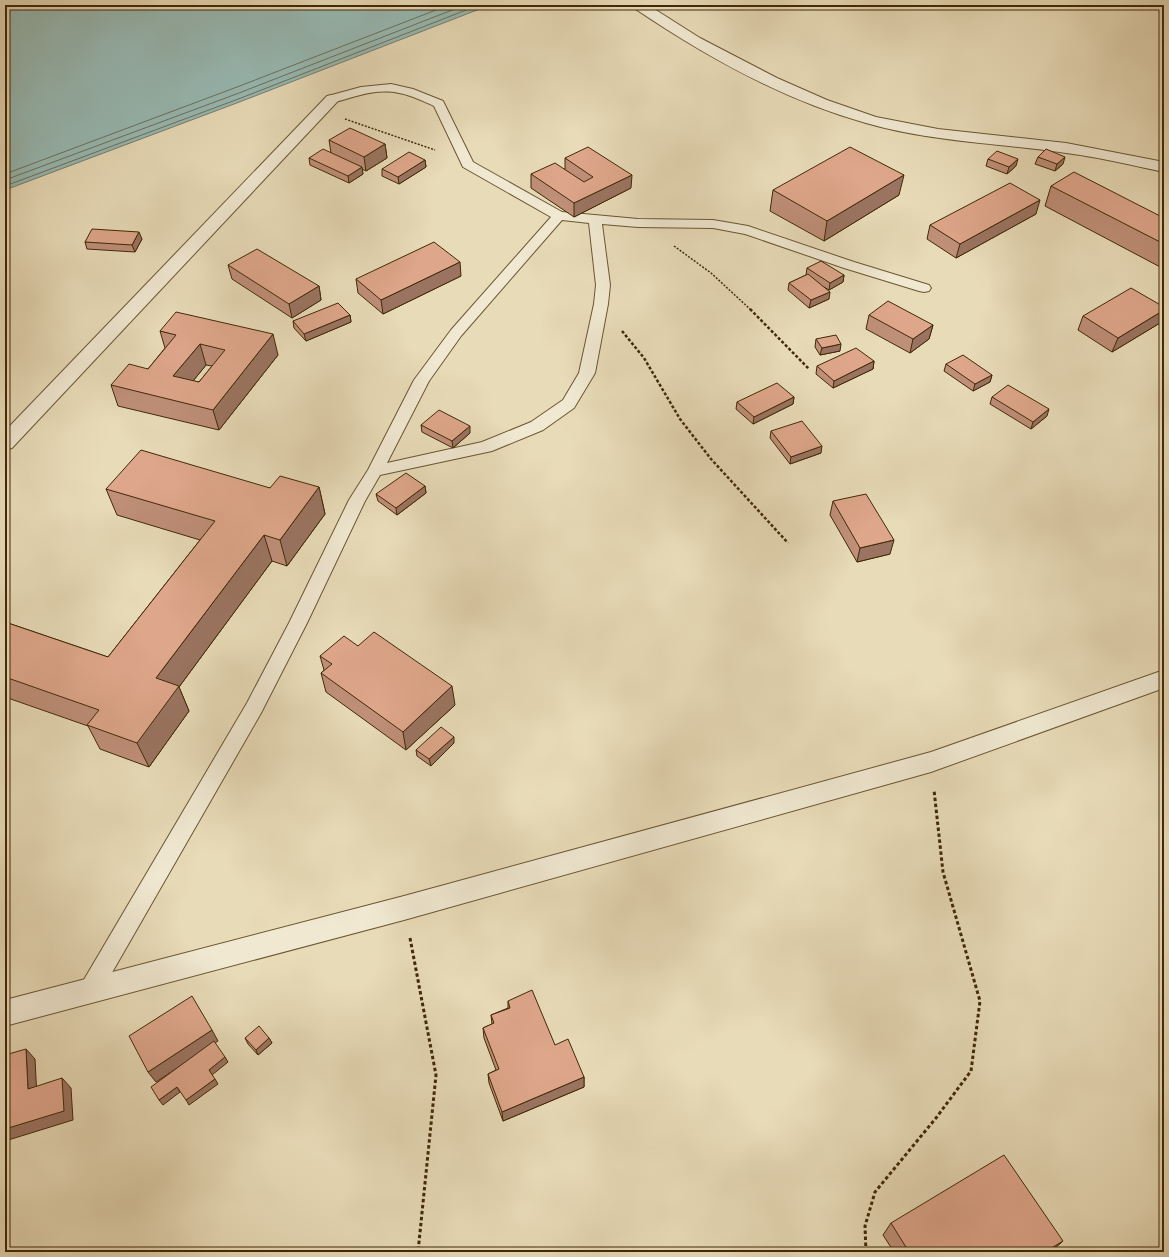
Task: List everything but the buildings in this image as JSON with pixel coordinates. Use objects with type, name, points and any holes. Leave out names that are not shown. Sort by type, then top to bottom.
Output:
[{"type":"street","points":[[639,5],[702,46],[757,74],[830,106],[854,114],[894,126],[969,138],[1067,148],[1164,167]]},
{"type":"street","points":[[5,443],[332,99]]},
{"type":"street","points":[[5,1013],[404,908],[931,762],[1164,679]]},
{"type":"lane","points":[[332,99],[364,90],[391,88],[416,94],[438,104],[468,164],[558,216],[638,223],[713,224],[748,230],[856,267],[924,288]]},
{"type":"lane","points":[[90,990],[254,708],[298,622],[357,500],[375,471],[422,380],[456,332],[558,216]]},
{"type":"lane","points":[[375,471],[486,447],[537,426],[569,404],[587,373],[601,304],[603,285],[595,220]]},
{"type":"path","points":[[310,122],[337,118],[359,123],[430,147],[468,164]]},
{"type":"path","points":[[638,223],[689,256],[750,308],[809,369]]},
{"type":"path","points":[[601,304],[644,358],[680,419],[711,459],[788,543]]},
{"type":"path","points":[[866,1252],[865,1226],[875,1192],[936,1118],[971,1071],[980,1001],[943,872],[931,762]]},
{"type":"path","points":[[404,908],[436,1075],[418,1252]]},
{"type":"water","points":[[5,5],[490,5],[242,101],[5,190]]}]
